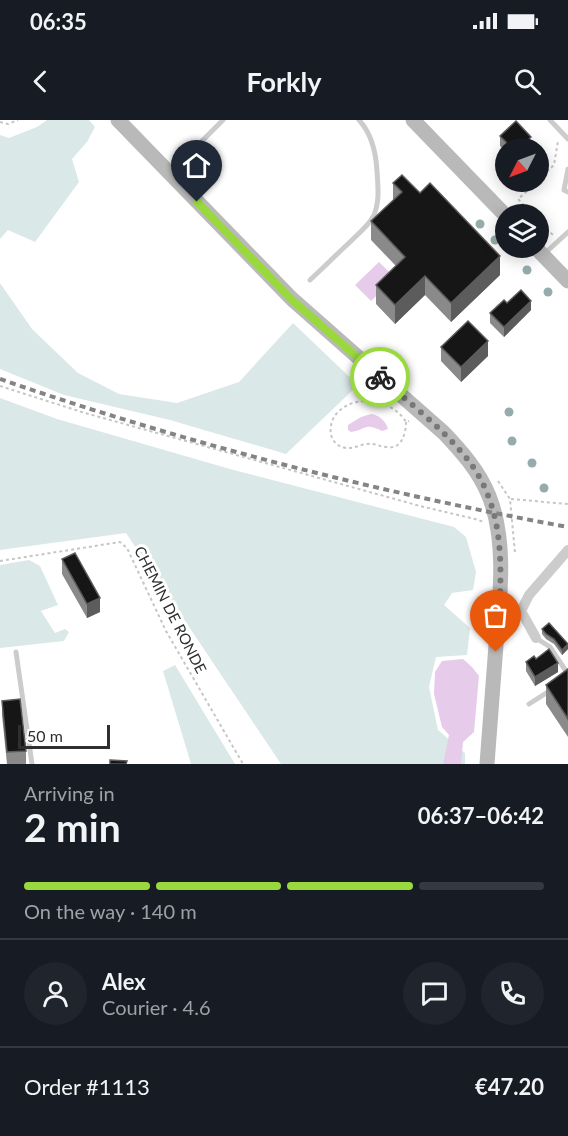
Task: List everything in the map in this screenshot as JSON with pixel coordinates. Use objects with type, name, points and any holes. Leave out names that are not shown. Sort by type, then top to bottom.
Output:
[{"type":"street","points":[[118,120],[292,300],[457,446],[476,471],[489,496],[498,528],[500,557],[499,607],[487,764]]},
{"type":"street","points":[[413,120],[495,205]]},
{"type":"street","points":[[546,258],[568,281]]},
{"type":"street","points":[[521,611],[529,595],[568,550]]},
{"type":"street","points":[[499,607],[521,611]]},
{"type":"street","points":[[521,611],[536,638]]},
{"type":"lane","points":[[190,153],[223,120]]},
{"type":"lane","points":[[310,280],[373,218],[379,195],[377,163],[372,142],[359,120]]},
{"type":"lane","points":[[550,120],[568,140]]},
{"type":"lane","points":[[568,169],[564,190],[568,192]]},
{"type":"lane","points":[[549,244],[568,232]]},
{"type":"lane","points":[[536,638],[550,646],[568,674]]},
{"type":"lane","points":[[16,652],[32,764]]},
{"type":"lane","points":[[529,704],[558,685]]},
{"type":"path","points":[[0,122],[8,124],[18,120]]},
{"type":"path","points":[[549,170],[554,165],[559,138]]},
{"type":"path","points":[[523,204],[518,199],[526,192]]},
{"type":"path","points":[[549,231],[555,237]]},
{"type":"path","points":[[0,386],[85,413],[420,506],[475,519],[498,528]]},
{"type":"path","points":[[362,400],[372,400],[383,404],[402,415],[406,422],[406,431],[402,441],[397,446],[389,448],[372,444],[341,447],[330,434],[332,420],[338,412],[350,402],[362,400]]},
{"type":"path","points":[[406,422],[422,414]]},
{"type":"path","points":[[510,500],[568,504]]},
{"type":"path","name":"CHEMIN DE RONDE","points":[[0,561],[120,542],[128,548],[166,631],[243,764]]},
{"type":"shaded area","points":[[47,120],[89,120],[95,127],[87,142],[72,159],[79,182],[35,242],[8,230],[0,239],[0,135],[9,138],[37,127]]},
{"type":"shaded area","points":[[379,262],[395,278],[371,301],[355,285]]},
{"type":"shaded area","points":[[0,283],[32,329],[78,373],[119,394],[177,403],[239,382],[293,323],[358,385],[286,454],[170,420],[64,395],[0,369]]},
{"type":"shaded area","points":[[0,398],[57,419],[230,469],[454,527],[466,537],[476,572],[473,590],[452,593],[444,605],[470,628],[467,655],[436,657],[429,687],[438,730],[465,753],[465,764],[281,764],[126,533],[0,550]]},
{"type":"shaded area","points":[[371,414],[382,419],[388,429],[382,431],[368,427],[351,432],[348,430],[348,425]]},
{"type":"shaded area","points":[[29,560],[40,566],[58,605],[41,611],[55,633],[65,629],[69,632],[64,641],[0,648],[0,565]]},
{"type":"shaded area","points":[[463,659],[479,676],[474,732],[463,742],[461,764],[443,764],[449,735],[442,727],[434,694],[435,672],[442,661]]},
{"type":"shaded area","points":[[175,665],[235,764],[191,764],[163,671]]},
{"type":"building","points":[[516,121],[531,137],[502,138],[500,136]]},
{"type":"building","points":[[402,175],[420,193],[430,183],[495,251],[495,258],[498,258],[451,303],[425,276],[395,305],[376,285],[405,257],[371,221],[402,192],[393,183]]},
{"type":"building","points":[[521,290],[531,301],[504,327],[490,313],[504,300],[507,303]]},
{"type":"building","points":[[468,321],[488,341],[461,367],[441,347]]},
{"type":"building","points":[[75,553],[100,598],[87,604],[62,559]]},
{"type":"building","points":[[549,623],[568,644],[562,650],[542,629]]},
{"type":"building","points":[[549,649],[558,663],[535,677],[526,662],[534,656],[536,659]]},
{"type":"building","points":[[568,669],[568,719],[546,685]]},
{"type":"building","points":[[20,699],[26,751],[7,752],[2,701]]},
{"type":"building","points":[[110,760],[127,761],[126,764],[110,764]]},
{"type":"railway","points":[[0,379],[140,424],[281,464],[424,498],[568,527]]},
{"type":"way so far","points":[[380,377],[457,446],[476,471],[489,496],[498,528],[500,557],[496,652]]},
{"type":"route","points":[[197,202],[292,300],[380,377]]}]
